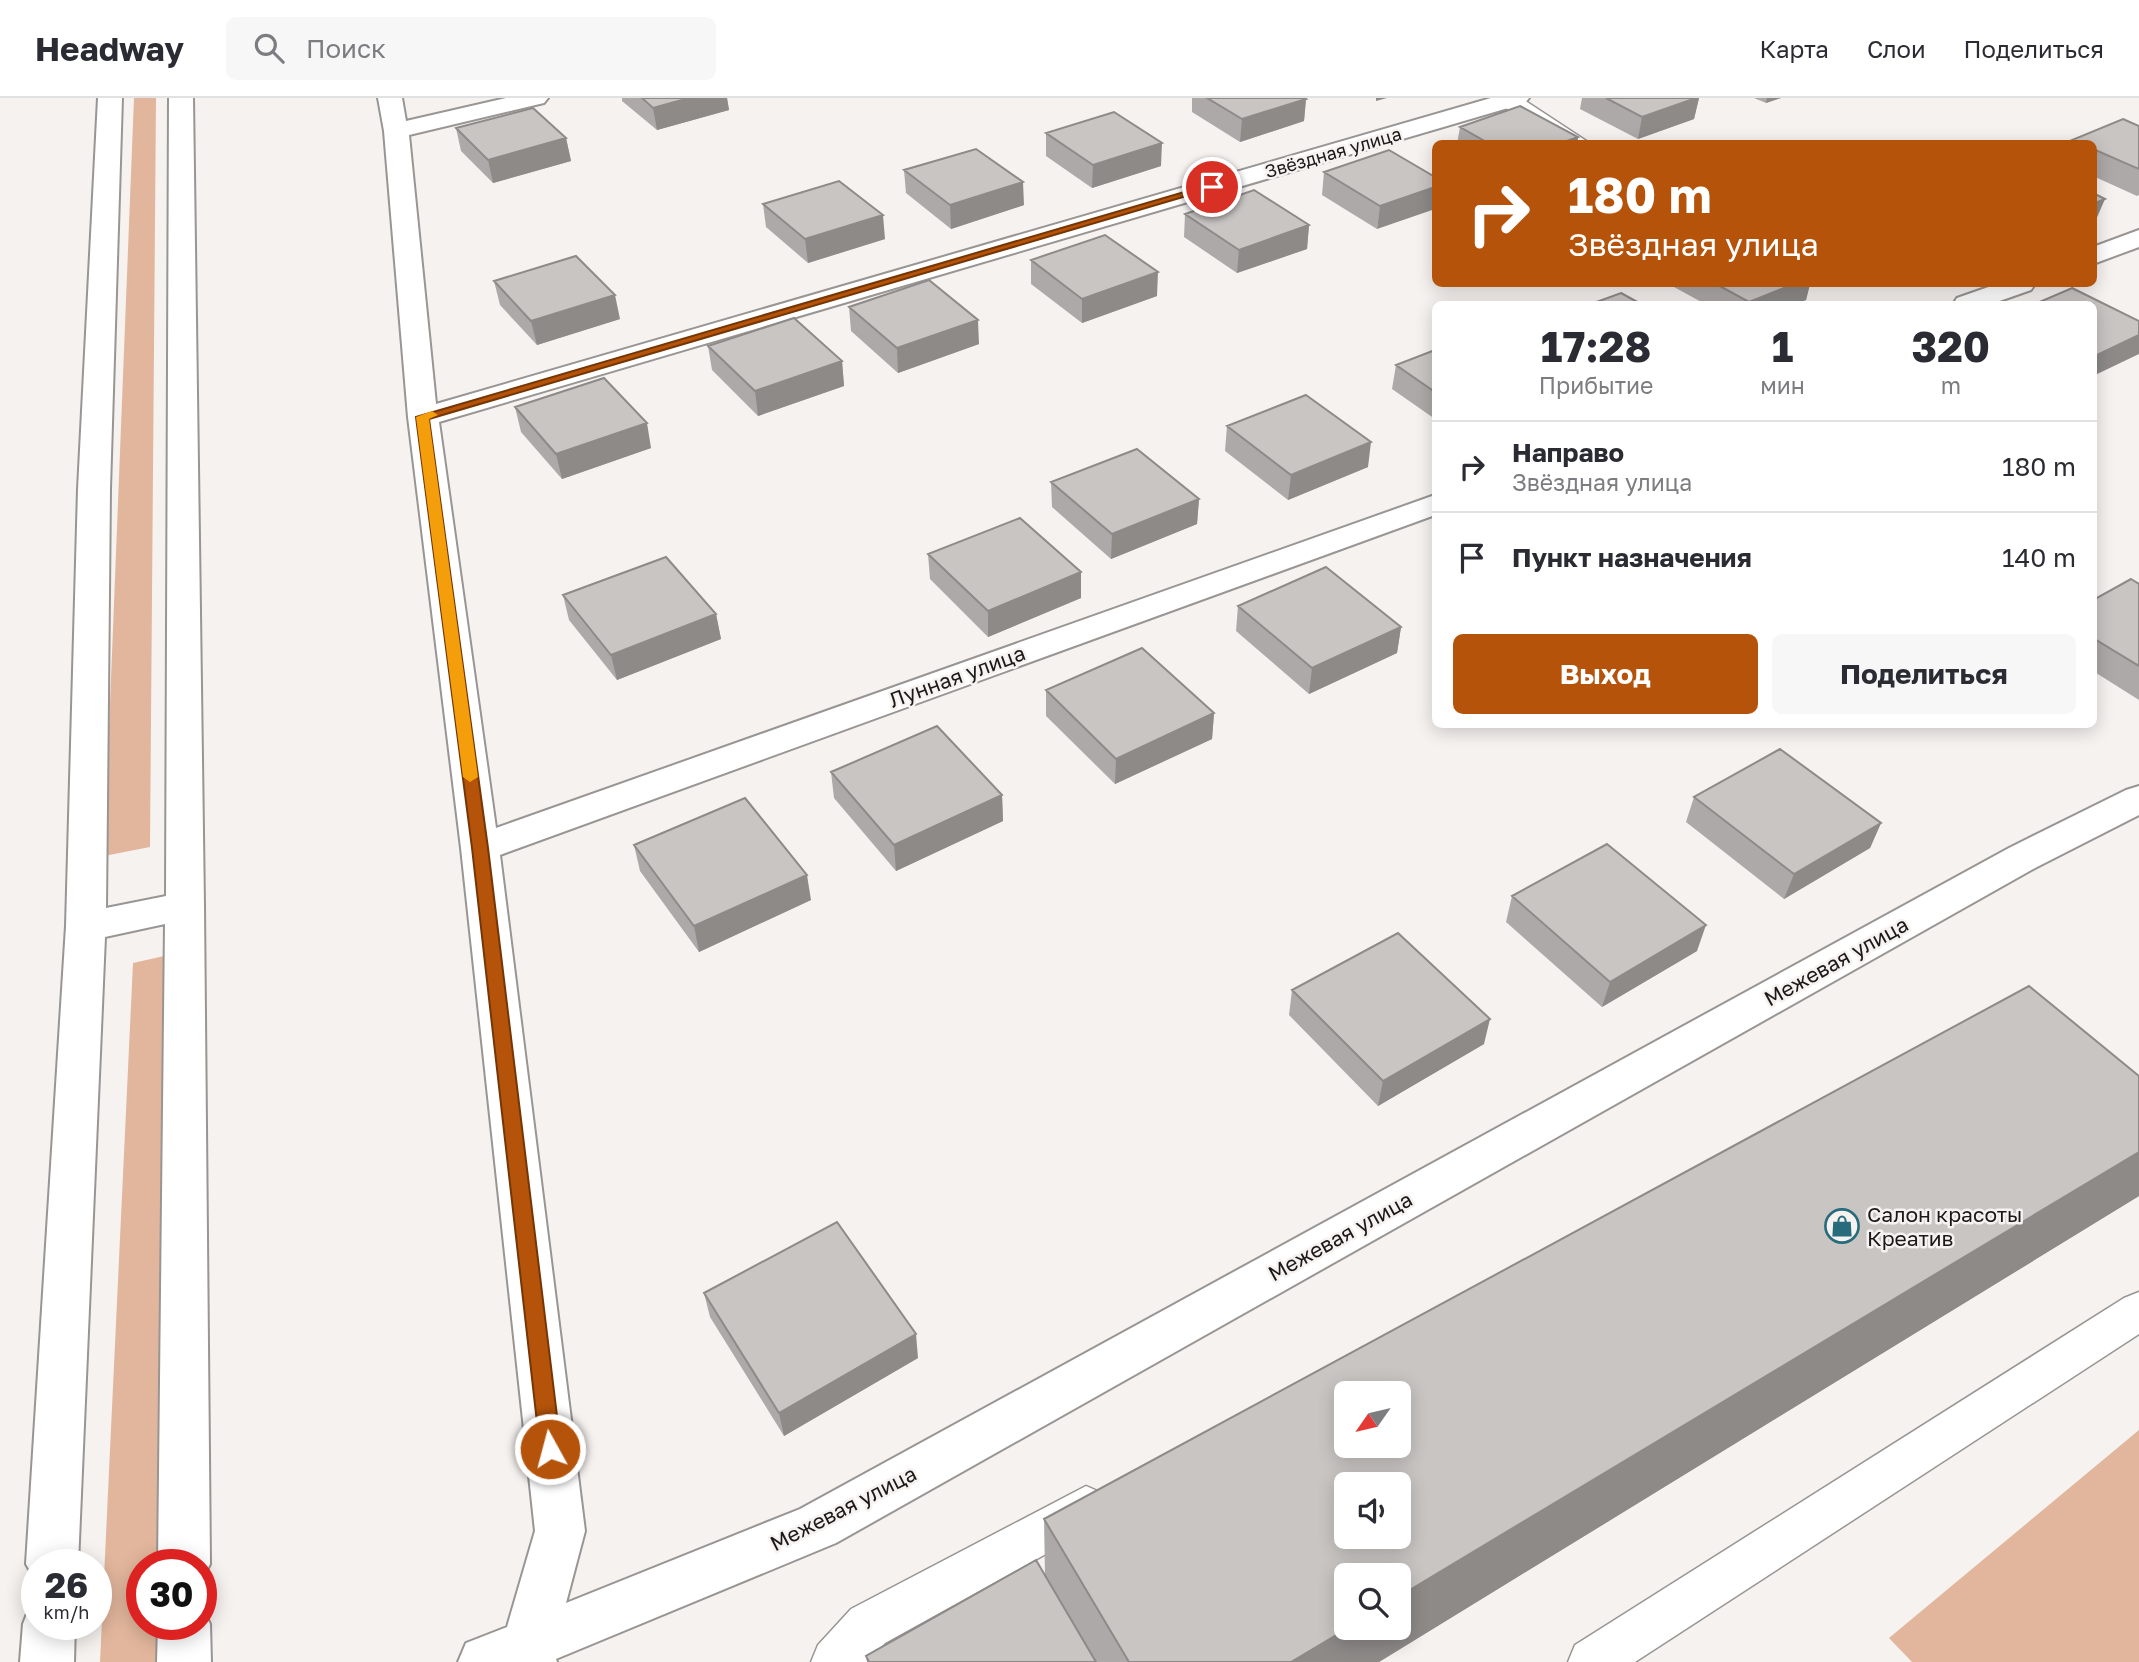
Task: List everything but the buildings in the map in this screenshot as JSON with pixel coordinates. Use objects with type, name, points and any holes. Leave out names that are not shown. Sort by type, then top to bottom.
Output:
[{"type":"street","points":[[53,1549],[86,926],[94,489],[110,98]]},
{"type":"street","points":[[181,98],[185,906],[184,1549]]},
{"type":"street","points":[[390,98],[396,131],[423,417],[480,848],[560,1531],[514,1657]]},
{"type":"street","points":[[396,131],[536,98]]},
{"type":"street","name":"Звёздная улица","points":[[423,417],[1513,99]]},
{"type":"street","points":[[2097,254],[2139,238]]},
{"type":"street","points":[[1975,301],[2013,287]]},
{"type":"street","name":"Лунная улица","points":[[480,848],[1432,505]]},
{"type":"street","name":"Межевая улица","points":[[514,1657],[818,1526],[2022,858],[2139,799]]},
{"type":"street","points":[[86,926],[185,906]]},
{"type":"street","points":[[47,1662],[48,1640]]},
{"type":"street","points":[[184,1640],[184,1662]]},
{"type":"lane","points":[[1513,99],[1574,140]]},
{"type":"lane","points":[[1592,1662],[2139,1311]]},
{"type":"lane","points":[[835,1662],[868,1626],[1125,1486]]},
{"type":"shaded area","points":[[134,98],[156,98],[150,847],[104,856]]},
{"type":"shaded area","points":[[164,956],[157,1549],[126,1549],[126,1640],[156,1640],[156,1662],[100,1662],[101,1640],[112,1640],[112,1549],[105,1549],[133,963]]},
{"type":"shaded area","points":[[2139,1430],[2139,1662],[1912,1662],[1889,1638]]},
{"type":"slow traffic","points":[[432,415],[423,417],[470,777]]},
{"type":"place","name":"Салон красоты Креатив","points":[[1842,1226]]},
{"type":"route","points":[[550,1449],[480,848],[423,417],[1212,187]]}]
